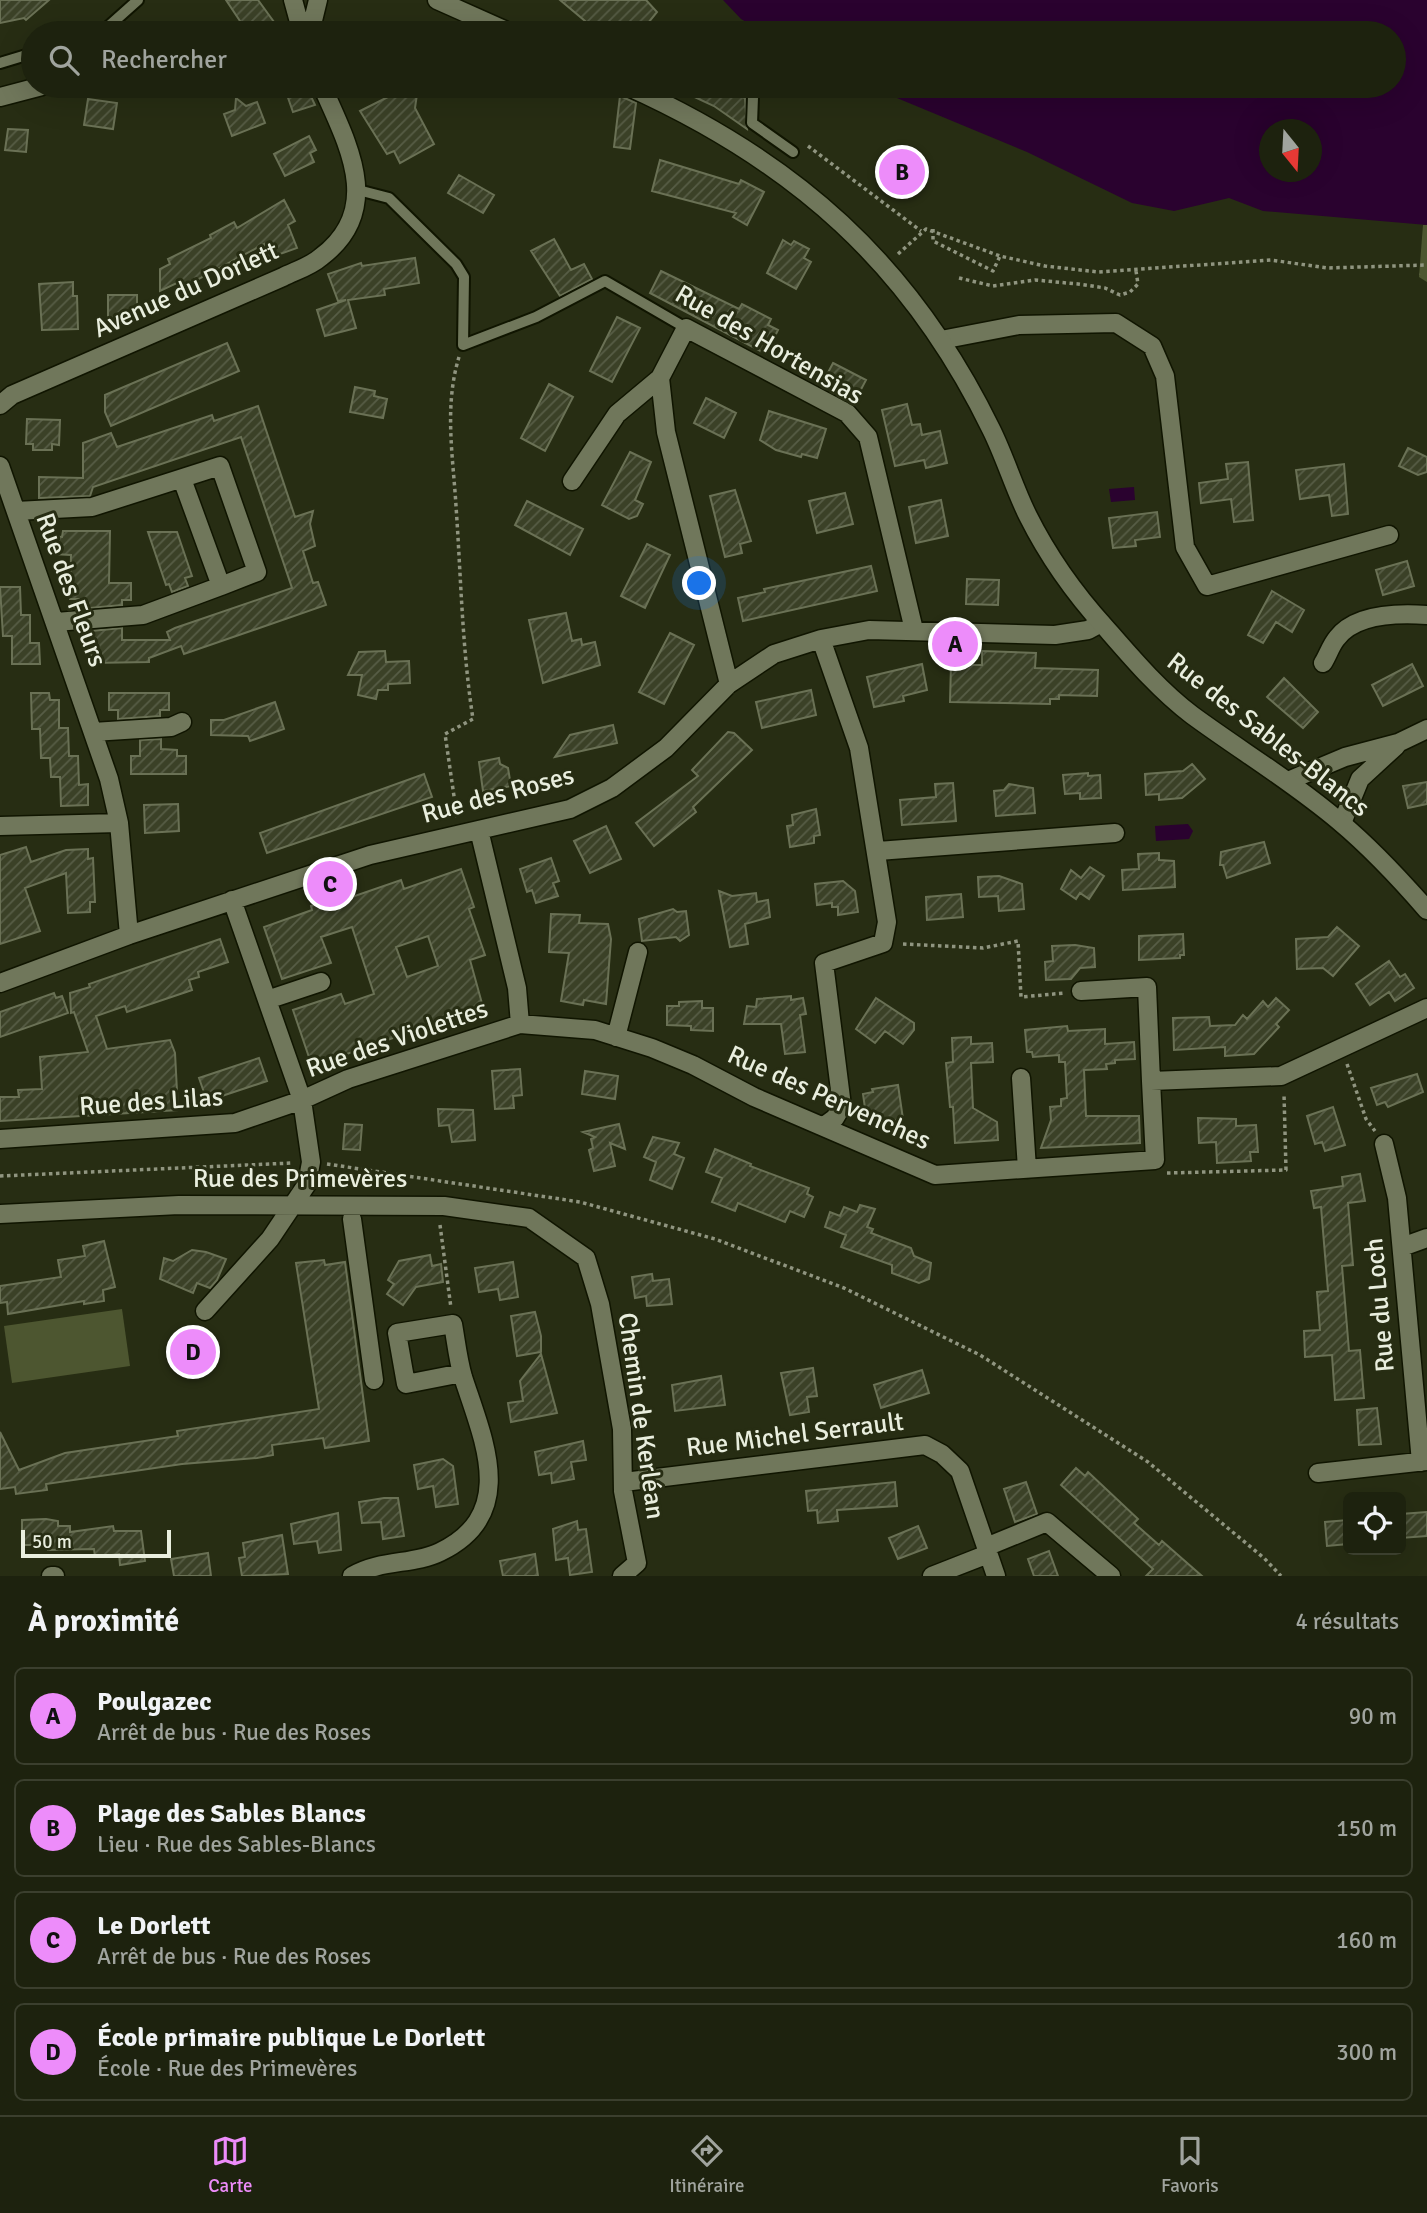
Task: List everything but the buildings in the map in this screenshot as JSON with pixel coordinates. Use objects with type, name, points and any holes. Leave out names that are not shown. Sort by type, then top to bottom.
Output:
[{"type":"street","points":[[293,0],[299,21]]},
{"type":"street","points":[[313,21],[318,0]]},
{"type":"street","points":[[437,0],[484,21]]},
{"type":"street","points":[[0,97],[21,92]]},
{"type":"street","name":"Avenue du Dorlett","points":[[0,405],[12,395],[321,258],[342,237],[355,210],[358,190],[351,151],[327,98]]},
{"type":"street","name":"Rue des Sables-Blancs","points":[[653,98],[688,114],[749,151],[843,222],[886,266],[918,304],[941,340],[991,428],[1029,516],[1064,576],[1101,623],[1139,666],[1190,713],[1288,781],[1342,823],[1427,910]]},
{"type":"street","points":[[941,340],[1019,325],[1116,323],[1152,346],[1165,376],[1185,547],[1207,586],[1390,535]]},
{"type":"street","points":[[572,481],[617,414],[660,378],[686,328]]},
{"type":"street","name":"Rue des Hortensias","points":[[686,328],[846,413],[868,437],[914,630]]},
{"type":"street","points":[[660,378],[666,432],[729,684]]},
{"type":"street","name":"Rue des Fleurs","points":[[0,466],[109,779],[119,822],[129,935]]},
{"type":"street","points":[[16,511],[92,507],[220,466],[257,572],[142,615],[56,622]]},
{"type":"street","points":[[183,479],[221,586]]},
{"type":"street","points":[[1323,663],[1338,636],[1366,619],[1399,613],[1427,615]]},
{"type":"street","name":"Rue des Roses","points":[[0,983],[129,935],[370,855],[570,809],[612,788],[666,748],[729,684],[774,654],[821,639],[869,630],[1055,635],[1088,630],[1101,623]]},
{"type":"street","points":[[821,639],[859,748],[878,852],[887,922],[883,943],[824,962],[842,1105],[835,1118],[824,1126]]},
{"type":"street","points":[[93,732],[171,727],[183,722]]},
{"type":"street","points":[[1288,781],[1345,757],[1398,743],[1427,729]]},
{"type":"street","points":[[1342,823],[1360,779],[1398,743]]},
{"type":"street","points":[[0,826],[119,822]]},
{"type":"street","name":"Rue des Violettes","points":[[302,1100],[348,1079],[520,1024],[517,988],[479,830]]},
{"type":"street","points":[[878,852],[1115,833]]},
{"type":"street","points":[[205,1311],[270,1239],[288,1207],[307,1184],[312,1162],[302,1100],[232,900]]},
{"type":"street","points":[[616,1037],[638,952]]},
{"type":"street","points":[[267,1000],[321,982]]},
{"type":"street","points":[[1081,991],[1147,987],[1155,1160]]},
{"type":"street","points":[[1152,1081],[1281,1076],[1373,1036],[1427,1008]]},
{"type":"street","name":"Rue des Pervenches","points":[[520,1024],[595,1030],[616,1037],[693,1065],[754,1097],[935,1174],[1155,1160]]},
{"type":"street","points":[[1021,1078],[1027,1169]]},
{"type":"street","name":"Rue des Lilas","points":[[0,1139],[235,1124],[302,1100]]},
{"type":"street","name":"Rue du Loch","points":[[1384,1144],[1397,1198],[1424,1462]]},
{"type":"street","name":"Rue des Primevères","points":[[0,1214],[104,1207],[438,1206],[529,1217],[586,1258]]},
{"type":"street","points":[[352,1219],[374,1380]]},
{"type":"street","points":[[1402,1247],[1427,1238]]},
{"type":"street","name":"Chemin de Kerléan","points":[[586,1258],[600,1304],[622,1429],[624,1482],[636,1563],[622,1576]]},
{"type":"street","points":[[352,1576],[369,1567],[440,1553],[477,1524],[491,1481],[484,1438],[462,1373],[453,1324],[397,1333],[406,1384],[462,1373]]},
{"type":"street","name":"Rue Michel Serrault","points":[[624,1482],[926,1445],[942,1454],[960,1471],[996,1576]]},
{"type":"street","points":[[1318,1473],[1424,1462]]},
{"type":"street","points":[[932,1576],[1047,1522],[1111,1576]]},
{"type":"lane","points":[[114,21],[138,0]]},
{"type":"lane","points":[[0,63],[21,57]]},
{"type":"lane","points":[[753,98],[752,123],[793,152]]},
{"type":"lane","points":[[358,190],[389,198],[456,264],[464,277],[463,345]]},
{"type":"lane","name":"Rue des Hortensias","points":[[463,345],[536,317],[605,281],[686,328]]},
{"type":"path","points":[[793,152],[805,144],[922,231]]},
{"type":"path","points":[[886,266],[922,231],[933,229],[962,243],[1000,256],[1073,270],[1136,271],[1216,262],[1271,260],[1327,268],[1427,265]]},
{"type":"path","points":[[933,229],[933,241],[993,271],[1000,256]]},
{"type":"path","points":[[959,278],[993,286],[1035,280],[1078,284],[1105,288],[1120,295],[1130,292],[1138,284],[1136,271]]},
{"type":"path","points":[[458,834],[445,734],[473,719],[465,671],[451,441],[453,378],[463,345]]},
{"type":"path","points":[[883,943],[983,948],[1018,941],[1021,997],[1081,991]]},
{"type":"path","points":[[1342,1050],[1366,1119],[1384,1144]]},
{"type":"path","points":[[1155,1160],[1157,1174],[1286,1170],[1281,1076]]},
{"type":"path","points":[[0,1175],[312,1162],[580,1202],[715,1239],[844,1287],[980,1355],[1148,1462],[1264,1558],[1281,1576]]},
{"type":"path","points":[[438,1206],[453,1324]]},
{"type":"green space","points":[[1423,225],[1427,225],[1427,282],[1419,277]]},
{"type":"green space","points":[[122,1309],[130,1366],[12,1383],[4,1326]]},
{"type":"shaded area","points":[[723,0],[1427,0],[1427,225],[1263,211],[1229,198],[1174,211],[1132,203],[1027,152],[897,98],[1406,98],[1406,21],[744,21]]},
{"type":"shaded area","points":[[1134,487],[1135,500],[1111,502],[1109,489]]},
{"type":"shaded area","points":[[1188,824],[1193,831],[1189,839],[1156,841],[1155,826]]},
{"type":"place","name":"Plage des Sables Blancs","points":[[902,172]]},
{"type":"place","name":"Poulgazec","points":[[955,644]]},
{"type":"place","name":"Le Dorlett","points":[[330,884]]},
{"type":"place","name":"École primaire publique Le Dorlett","points":[[193,1352]]}]
